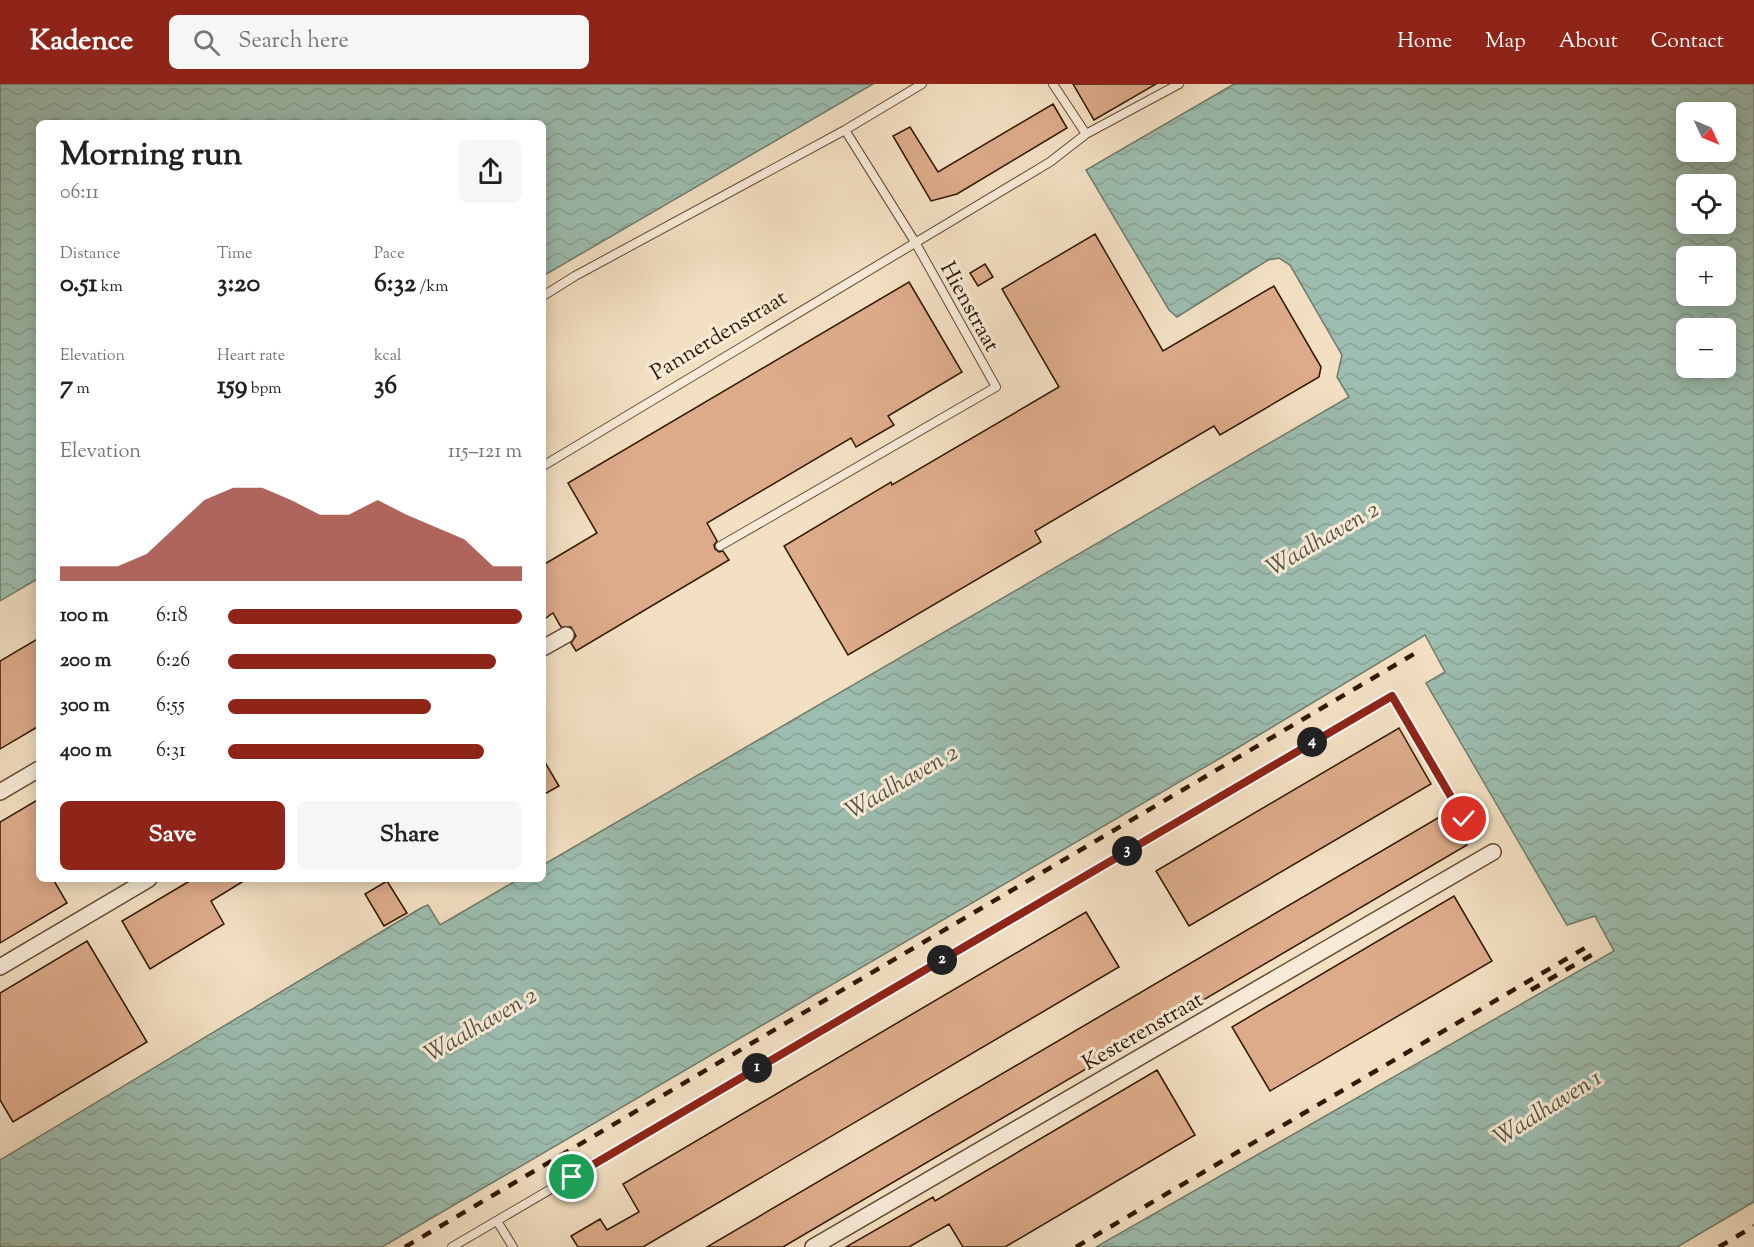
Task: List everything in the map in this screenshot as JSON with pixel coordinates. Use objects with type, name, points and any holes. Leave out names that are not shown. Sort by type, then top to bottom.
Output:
[{"type":"street","points":[[546,646],[566,635]]},
{"type":"street","points":[[0,792],[36,771]]},
{"type":"street","name":"Kesterenstraat","points":[[813,1247],[1493,852]]},
{"type":"street","points":[[0,968],[144,882]]},
{"type":"lane","points":[[546,294],[575,276],[845,130],[922,84]]},
{"type":"lane","points":[[1053,84],[1086,134]]},
{"type":"lane","name":"Pannerdenstraat","points":[[546,464],[1050,162],[1086,134],[1179,84]]},
{"type":"lane","name":"Hienstraat","points":[[720,546],[996,387],[915,242],[845,130]]},
{"type":"lane","points":[[452,1247],[1392,696],[1464,819]]},
{"type":"lane","points":[[497,1221],[513,1247]]},
{"type":"water","points":[[0,84],[873,84],[546,274],[546,120],[36,120],[36,580],[0,601]]},
{"type":"water","points":[[1234,84],[1754,84],[1754,1202],[1677,1247],[1096,1247],[1614,951],[1595,916],[1567,925],[1426,683],[1445,672],[1425,635],[1229,753],[382,1247],[0,1247],[0,1160],[421,908],[428,905],[440,925],[514,882],[546,882],[546,863],[1349,397],[1337,377],[1342,355],[1290,265],[1279,258],[1268,260],[1177,317],[1169,310],[1086,170]]},
{"type":"building","points":[[1073,84],[1156,84],[1094,120]]},
{"type":"building","points":[[1053,104],[1067,128],[957,194],[931,201],[893,136],[910,127],[938,172]]},
{"type":"building","points":[[1095,234],[1163,351],[1274,286],[1321,367],[1319,377],[1220,435],[1214,426],[1035,531],[1041,542],[848,655],[784,546],[891,482],[892,485],[1059,387],[1002,289]]},
{"type":"building","points":[[985,264],[993,277],[978,286],[970,273]]},
{"type":"building","points":[[909,282],[962,372],[888,416],[894,425],[856,447],[851,438],[707,523],[717,541],[714,545],[715,549],[719,552],[723,551],[729,560],[576,651],[571,643],[576,636],[571,627],[561,627],[553,613],[546,618],[546,563],[597,533],[568,483]]},
{"type":"building","points":[[36,640],[36,728],[0,749],[0,661]]},
{"type":"building","points":[[1399,728],[1431,784],[1189,926],[1156,871]]},
{"type":"building","points":[[546,764],[559,786],[546,793]]},
{"type":"building","points":[[36,801],[36,882],[55,882],[67,903],[0,943],[0,822]]},
{"type":"building","points":[[1448,812],[1467,845],[783,1247],[707,1247]]},
{"type":"building","points":[[188,882],[242,882],[211,901],[224,924],[150,969],[122,921]]},
{"type":"building","points":[[388,882],[407,913],[384,926],[365,894]]},
{"type":"building","points":[[1454,896],[1492,961],[1270,1091],[1232,1027]]},
{"type":"building","points":[[1086,912],[1119,967],[643,1247],[578,1247],[571,1236],[600,1219],[607,1230],[639,1212],[623,1184]]},
{"type":"building","points":[[87,941],[147,1042],[13,1122],[0,1100],[0,993]]},
{"type":"building","points":[[1157,1070],[1195,1135],[1005,1247],[963,1247],[949,1224],[909,1247],[846,1247],[933,1197],[935,1201]]},
{"type":"railway","points":[[405,1247],[1419,651]]},
{"type":"railway","points":[[1076,1247],[1590,945]]},
{"type":"railway","points":[[1531,990],[1595,953]]},
{"type":"railway","points":[[1719,1247],[1754,1226]]},
{"type":"route","points":[[572,1177],[1392,696],[1464,819]]},
{"type":"water label","name":"Waalhaven 2","points":[[1322,538]]},
{"type":"water label","name":"Waalhaven 2","points":[[901,781]]},
{"type":"water label","name":"Waalhaven 2","points":[[480,1024]]},
{"type":"water label","name":"Waalhaven 1","points":[[1547,1107]]}]
